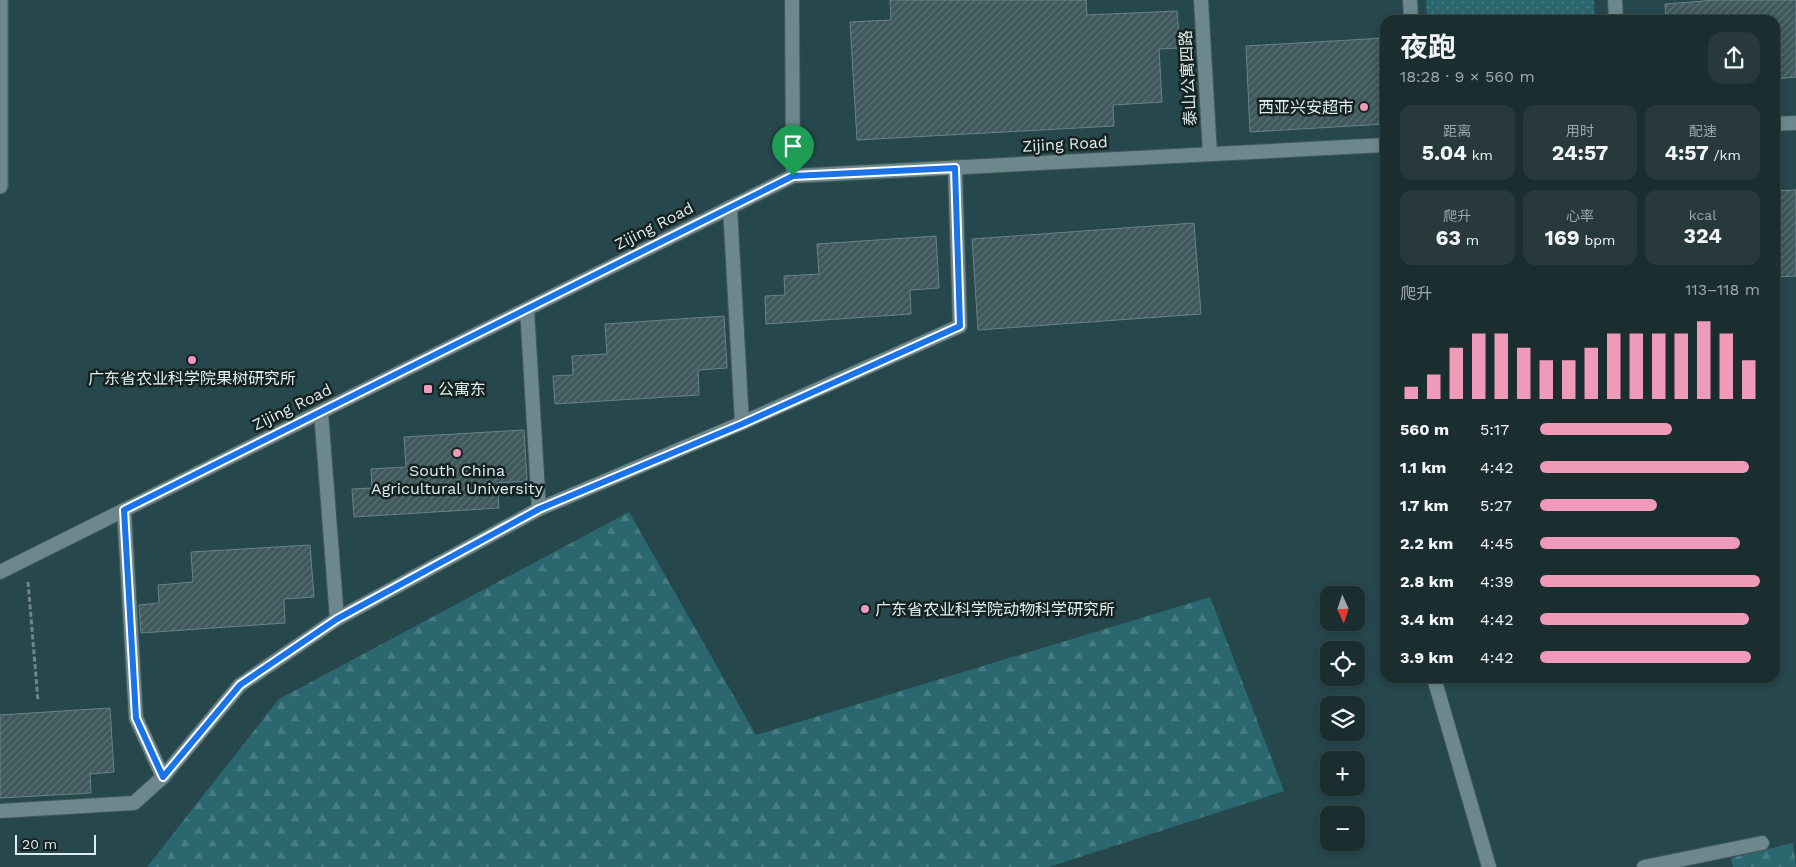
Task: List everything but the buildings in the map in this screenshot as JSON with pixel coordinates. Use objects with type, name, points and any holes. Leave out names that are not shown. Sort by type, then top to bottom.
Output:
[{"type":"street","points":[[0,0],[0,186]]},
{"type":"lane","points":[[792,0],[793,176]]},
{"type":"lane","name":"泰山公寓四路","points":[[1201,0],[1210,154]]},
{"type":"lane","points":[[1410,0],[1411,15]]},
{"type":"lane","points":[[1615,0],[1616,15]]},
{"type":"lane","points":[[1780,124],[1796,123]]},
{"type":"lane","name":"Zijing Road","points":[[0,572],[793,176],[1380,145]]},
{"type":"lane","points":[[0,811],[134,803],[163,777],[240,685],[337,619],[539,509],[742,424],[960,326],[955,168]]},
{"type":"lane","points":[[730,208],[742,424]]},
{"type":"lane","points":[[526,309],[539,509]]},
{"type":"lane","points":[[321,412],[337,619]]},
{"type":"lane","points":[[124,510],[136,718],[163,777]]},
{"type":"lane","points":[[1435,683],[1488,867]]},
{"type":"lane","points":[[1644,867],[1762,843]]},
{"type":"path","points":[[27,558],[38,700]]},
{"type":"shaded area","points":[[0,0],[1796,0],[1796,867],[0,867]]},
{"type":"green space","points":[[1426,0],[1594,0],[1595,15],[1427,15]]},
{"type":"green space","points":[[629,512],[756,735],[1210,597],[1284,791],[1049,867],[147,867],[279,699]]},
{"type":"green space","points":[[1793,843],[1796,867],[1733,867],[1731,858]]},
{"type":"place","name":"西亚兴安超市","points":[[1364,107]]},
{"type":"place","name":"广东省农业科学院果树研究所","points":[[192,360]]},
{"type":"place","name":"公寓东","points":[[428,389]]},
{"type":"place","name":"South China Agricultural University","points":[[457,453]]},
{"type":"place","name":"广东省农业科学院动物科学研究所","points":[[865,609]]},
{"type":"route","points":[[955,168],[960,326],[742,424],[539,509],[337,619],[240,685],[163,777],[136,718],[124,510],[793,176],[955,168]]}]
